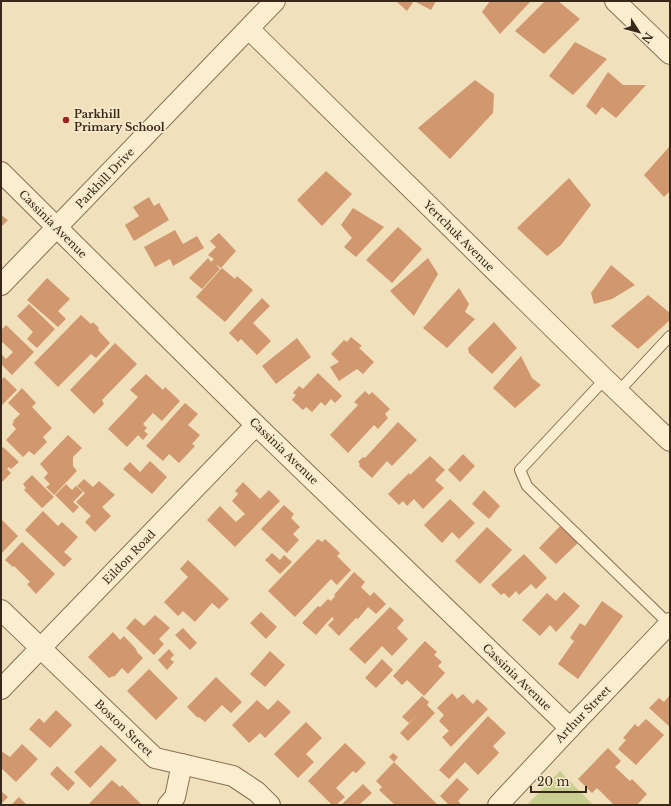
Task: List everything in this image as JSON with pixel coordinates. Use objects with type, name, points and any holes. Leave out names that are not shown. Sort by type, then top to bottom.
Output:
[{"type":"street","name":"Parkhill Drive","points":[[1,285],[275,1]]},
{"type":"street","points":[[616,1],[670,54]]},
{"type":"street","name":"Yertchuk Avenue","points":[[249,29],[611,386],[670,441]]},
{"type":"street","name":"Cassinia Avenue","points":[[1,172],[256,425],[570,728]]},
{"type":"street","name":"Eildon Road","points":[[1,689],[256,425]]},
{"type":"street","name":"Boston Street","points":[[1,610],[155,758],[233,776],[257,792],[270,805]]},
{"type":"street","name":"Arthur Street","points":[[498,805],[669,624]]},
{"type":"street","points":[[168,805],[175,797],[182,764]]},
{"type":"lane","points":[[669,624],[527,486],[520,470],[611,386],[670,336]]},
{"type":"green space","points":[[560,771],[593,805],[527,805]]},
{"type":"building","points":[[396,1],[414,1],[407,11]]},
{"type":"building","points":[[414,1],[436,1],[431,10]]},
{"type":"building","points":[[490,1],[531,1],[500,34],[482,12]]},
{"type":"building","points":[[545,1],[558,1],[580,19],[544,54],[515,31]]},
{"type":"building","points":[[575,42],[607,59],[573,95],[549,76]]},
{"type":"building","points":[[608,72],[623,85],[646,85],[616,118],[602,107],[596,115],[586,106]]},
{"type":"building","points":[[475,80],[494,94],[493,113],[450,159],[418,128]]},
{"type":"building","points":[[670,146],[670,191],[664,197],[644,175]]},
{"type":"building","points":[[326,171],[352,194],[322,226],[297,200]]},
{"type":"building","points":[[569,178],[591,205],[561,245],[547,256],[517,228]]},
{"type":"building","points":[[149,197],[154,206],[159,203],[169,220],[134,241],[125,225],[139,216],[133,207]]},
{"type":"building","points":[[353,208],[384,227],[356,257],[344,247],[352,238],[341,225]]},
{"type":"building","points":[[1,215],[8,220],[1,227]]},
{"type":"building","points":[[398,227],[422,249],[392,283],[366,260]]},
{"type":"building","points":[[175,230],[183,244],[197,236],[204,248],[173,266],[170,259],[155,267],[144,247]]},
{"type":"building","points":[[219,233],[236,251],[221,268],[215,264],[220,269],[202,289],[189,278],[208,258],[211,262],[214,259],[208,255],[216,247],[210,241]]},
{"type":"building","points":[[428,258],[438,274],[414,316],[390,291]]},
{"type":"building","points":[[611,265],[635,285],[612,299],[594,304],[591,293]]},
{"type":"building","points":[[222,268],[235,279],[237,276],[253,290],[225,322],[196,297]]},
{"type":"building","points":[[47,278],[70,299],[58,311],[66,319],[58,327],[27,300]]},
{"type":"building","points":[[459,288],[469,304],[465,312],[475,319],[447,348],[423,328]]},
{"type":"building","points":[[648,295],[670,313],[670,320],[638,349],[611,326]]},
{"type":"building","points":[[262,298],[270,306],[253,323],[271,341],[257,355],[241,339],[238,342],[229,333]]},
{"type":"building","points":[[29,304],[55,329],[37,348],[27,339],[33,332],[17,316]]},
{"type":"building","points":[[81,315],[91,324],[93,322],[110,343],[96,358],[91,354],[58,387],[34,363]]},
{"type":"building","points":[[494,322],[517,348],[492,374],[469,353],[468,348]]},
{"type":"building","points":[[6,325],[34,352],[12,375],[1,364],[1,354],[6,359],[13,352],[1,341],[1,330]]},
{"type":"building","points":[[351,337],[362,346],[359,348],[374,362],[363,374],[357,369],[339,381],[330,367],[339,362],[331,354],[344,340],[347,342]]},
{"type":"building","points":[[297,338],[311,357],[276,384],[262,366]]},
{"type":"building","points":[[115,343],[137,364],[102,400],[104,404],[94,414],[70,390]]},
{"type":"building","points":[[521,356],[532,378],[541,385],[515,408],[493,388]]},
{"type":"building","points":[[318,373],[342,396],[335,403],[331,399],[325,406],[321,402],[312,412],[306,407],[303,410],[292,400],[296,395],[293,393],[299,386],[303,389]]},
{"type":"building","points":[[146,374],[163,390],[165,387],[180,401],[162,421],[153,413],[143,424],[147,428],[144,431],[148,434],[143,440],[138,435],[127,447],[108,429],[138,397],[130,390]]},
{"type":"building","points":[[4,377],[17,390],[1,406],[1,380]]},
{"type":"building","points":[[22,388],[36,403],[32,407],[52,428],[43,437],[47,442],[34,455],[29,451],[23,457],[6,440],[16,429],[12,424],[20,414],[8,403]]},
{"type":"building","points":[[365,391],[369,395],[372,392],[390,409],[385,414],[388,418],[378,429],[374,425],[348,453],[330,435],[358,405],[354,402]]},
{"type":"building","points":[[185,403],[198,414],[188,425],[200,435],[192,444],[195,446],[179,463],[169,454],[163,461],[146,446]]},
{"type":"building","points":[[398,422],[417,440],[392,466],[387,461],[372,478],[359,466],[360,464],[358,462],[363,457],[365,458]]},
{"type":"building","points":[[68,435],[82,448],[73,457],[73,466],[77,471],[54,495],[46,487],[50,484],[44,478],[48,473],[40,464]]},
{"type":"building","points":[[3,447],[19,462],[11,469],[9,467],[7,469],[11,473],[1,483],[1,449]]},
{"type":"building","points":[[463,454],[475,466],[460,482],[448,470]]},
{"type":"building","points":[[430,456],[445,470],[435,480],[444,488],[423,509],[414,499],[407,506],[403,501],[399,505],[388,494],[409,473],[410,475]]},
{"type":"building","points":[[150,461],[167,477],[152,494],[123,469],[130,462],[140,472]]},
{"type":"building","points":[[32,475],[54,497],[42,508],[24,490],[26,488],[23,484]]},
{"type":"building","points":[[84,479],[93,487],[99,481],[115,495],[102,507],[111,516],[95,532],[85,522],[91,516],[76,502],[85,493],[77,486]]},
{"type":"building","points":[[243,482],[260,499],[269,490],[280,501],[235,547],[207,520],[220,506],[236,522],[245,514],[232,501],[238,494],[235,491]]},
{"type":"building","points":[[66,484],[72,490],[76,486],[83,492],[73,502],[79,507],[73,513],[55,495]]},
{"type":"building","points":[[484,490],[500,506],[489,519],[472,504]]},
{"type":"building","points":[[450,499],[475,523],[459,539],[452,532],[442,543],[424,525]]},
{"type":"building","points":[[284,505],[294,514],[291,518],[300,527],[293,534],[299,540],[287,553],[261,529]]},
{"type":"building","points":[[43,511],[58,526],[62,522],[78,537],[64,552],[72,559],[64,567],[25,530]]},
{"type":"building","points":[[1,519],[18,536],[1,554]]},
{"type":"building","points":[[561,525],[579,542],[556,564],[539,548]]},
{"type":"building","points":[[487,527],[512,550],[480,584],[455,561]]},
{"type":"building","points":[[318,539],[322,542],[325,539],[340,553],[337,556],[351,570],[337,585],[331,579],[295,617],[268,591]]},
{"type":"building","points":[[22,542],[55,574],[36,594],[27,584],[30,582],[14,566],[13,567],[5,560]]},
{"type":"building","points":[[272,553],[280,560],[284,555],[292,562],[280,574],[265,560]]},
{"type":"building","points":[[524,554],[547,578],[536,589],[531,584],[519,595],[516,591],[509,598],[504,593],[501,595],[491,585]]},
{"type":"building","points":[[188,560],[229,599],[219,609],[212,603],[195,622],[183,611],[178,616],[164,602],[188,577],[180,569]]},
{"type":"building","points":[[354,572],[365,582],[361,587],[370,596],[374,592],[386,604],[376,614],[368,607],[358,619],[356,618],[339,636],[328,625],[334,619],[332,617],[316,635],[302,623],[318,606],[320,607],[328,599],[331,601],[335,596],[334,595]]},
{"type":"building","points":[[564,592],[580,606],[556,632],[550,625],[540,636],[522,620],[547,593],[556,601]]},
{"type":"building","points":[[602,601],[623,616],[578,679],[558,664],[574,641],[570,638],[580,623],[585,626]]},
{"type":"building","points":[[390,607],[404,620],[397,628],[408,639],[392,656],[382,646],[365,664],[349,649]]},
{"type":"building","points":[[261,612],[277,627],[266,639],[250,623]]},
{"type":"building","points":[[155,615],[170,628],[159,639],[164,644],[154,655],[126,628],[135,618],[144,626]]},
{"type":"building","points":[[183,628],[197,643],[190,650],[175,635]]},
{"type":"building","points":[[113,632],[120,640],[124,636],[143,658],[128,674],[122,668],[114,677],[109,678],[88,657]]},
{"type":"building","points":[[425,641],[437,652],[434,655],[442,662],[438,666],[445,673],[424,696],[407,680],[402,685],[393,676]]},
{"type":"building","points":[[169,649],[174,655],[170,659],[174,662],[167,670],[158,660]]},
{"type":"building","points":[[270,651],[285,665],[265,687],[250,674]]},
{"type":"building","points":[[382,659],[393,670],[376,688],[365,678]]},
{"type":"building","points":[[149,669],[178,698],[156,720],[127,691]]},
{"type":"building","points":[[216,677],[242,702],[231,713],[222,705],[205,722],[199,717],[198,718],[187,707]]},
{"type":"building","points":[[452,693],[457,699],[463,694],[473,704],[477,699],[488,709],[451,747],[442,737],[449,731],[439,721],[444,715],[437,708]]},
{"type":"building","points":[[670,695],[670,727],[649,708],[659,698],[664,702]]},
{"type":"building","points":[[422,696],[429,702],[427,705],[435,713],[408,741],[400,733],[422,710],[409,723],[402,717]]},
{"type":"building","points":[[257,700],[268,710],[278,700],[291,712],[265,738],[260,733],[249,743],[232,725]]},
{"type":"building","points":[[56,710],[72,725],[50,748],[29,729],[39,718],[44,723]]},
{"type":"building","points":[[488,716],[506,733],[493,746],[499,753],[478,775],[465,762],[449,779],[439,770]]},
{"type":"building","points":[[646,719],[664,735],[636,765],[618,749],[626,740],[623,738],[635,724],[638,727]]},
{"type":"building","points":[[306,722],[322,738],[306,754],[314,762],[298,778],[274,754]]},
{"type":"building","points":[[345,743],[366,763],[356,773],[353,771],[336,788],[345,797],[336,805],[332,805],[308,781]]},
{"type":"building","points":[[22,744],[38,759],[16,782],[1,768],[1,751],[10,757]]},
{"type":"building","points":[[101,745],[117,760],[90,788],[74,772]]},
{"type":"building","points":[[608,748],[621,761],[615,767],[630,781],[632,779],[647,794],[637,805],[614,805],[597,788],[592,793],[578,779]]},
{"type":"building","points":[[393,753],[398,757],[394,762],[389,757]]},
{"type":"building","points":[[394,762],[438,805],[395,805],[379,790],[382,787],[376,781]]},
{"type":"building","points":[[57,766],[75,783],[68,791],[50,774]]},
{"type":"building","points":[[457,778],[469,789],[458,801],[462,805],[449,805],[440,796]]},
{"type":"building","points":[[112,780],[120,787],[122,785],[141,804],[88,805]]},
{"type":"building","points":[[363,784],[372,793],[359,805],[341,805]]},
{"type":"building","points":[[1,791],[8,797],[1,804]]},
{"type":"building","points":[[19,797],[27,805],[11,805]]},
{"type":"place","name":"Parkhill Primary School","points":[[66,120]]}]
